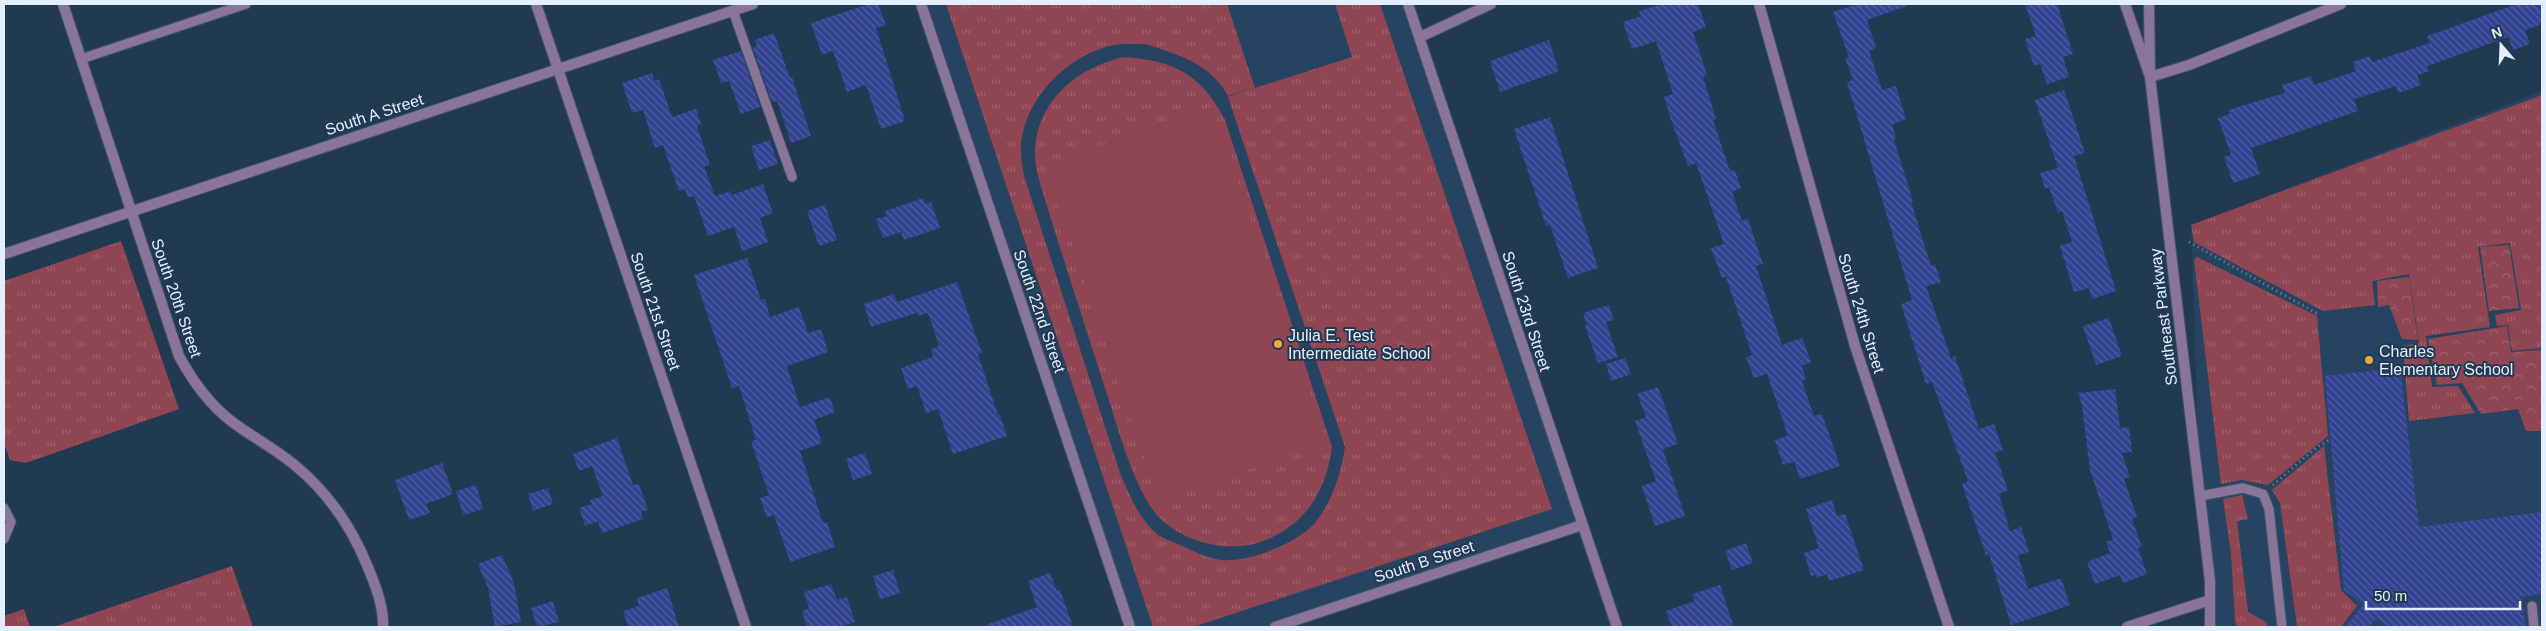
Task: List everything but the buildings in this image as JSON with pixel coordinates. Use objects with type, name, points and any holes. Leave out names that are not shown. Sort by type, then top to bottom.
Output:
[{"type":"street","name":"South 20th Street","points":[[63,4],[173,344],[186,368],[205,396],[230,420],[296,466],[321,489],[343,517],[360,547],[371,573],[378,595],[383,627]]},
{"type":"street","name":"South 21st Street","points":[[536,4],[746,627]]},
{"type":"street","name":"South A Street","points":[[4,254],[754,4]]},
{"type":"street","name":"South 22nd Street","points":[[921,4],[1130,627]]},
{"type":"street","name":"South 23rd Street","points":[[1408,4],[1617,627]]},
{"type":"street","points":[[1420,37],[1491,4]]},
{"type":"street","name":"South 24th Street","points":[[1759,4],[1854,346],[1949,627]]},
{"type":"street","points":[[2125,4],[2150,77],[2189,65],[2341,4]]},
{"type":"street","name":"Southeast Parkway","points":[[2149,4],[2150,77],[2200,496],[2210,600],[2210,627]]},
{"type":"street","name":"South B Street","points":[[1275,627],[1582,526]]},
{"type":"street","points":[[2127,627],[2210,600]]},
{"type":"lane","points":[[81,59],[246,4]]},
{"type":"lane","points":[[733,11],[792,177]]},
{"type":"lane","points":[[2200,496],[2243,488],[2263,494],[2269,508],[2282,627]]},
{"type":"lane","points":[[4,508],[11,522],[4,539]]},
{"type":"lane","points":[[2532,606],[2534,627]]},
{"type":"path","points":[[2190,242],[2318,314]]},
{"type":"path","points":[[2263,494],[2317,447],[2331,439]]},
{"type":"shaded area","name":"Julia E. Test Intermediate School","points":[[921,4],[1408,4],[1582,525],[1275,627],[1130,627]]},
{"type":"shaded area","name":"Charles Elementary School","points":[[2542,91],[2542,627],[2210,627],[2200,496],[2191,225]]},
{"type":"green space","points":[[946,4],[1227,4],[1255,88],[1352,57],[1335,4],[1380,4],[1552,509],[1193,627],[1153,627]],"holes":[[[1145,44],[1181,57],[1203,68],[1221,85],[1228,96],[1249,89],[1228,97],[1345,447],[1341,467],[1331,497],[1314,524],[1284,545],[1244,558],[1221,560],[1199,554],[1157,534],[1144,521],[1120,473],[1024,176],[1021,157],[1024,128],[1030,111],[1052,81],[1066,68],[1097,50],[1114,45]]]},
{"type":"green space","points":[[1124,57],[1158,62],[1185,73],[1206,91],[1225,120],[1332,447],[1320,491],[1304,514],[1281,533],[1251,545],[1218,545],[1186,536],[1159,517],[1149,504],[1135,477],[1124,448],[1038,176],[1035,159],[1036,139],[1041,121],[1049,105],[1060,92],[1089,70],[1106,62]]},
{"type":"green space","points":[[2542,95],[2542,348],[2512,351],[2508,325],[2497,326],[2495,315],[2521,310],[2510,243],[2478,247],[2490,327],[2426,336],[2432,387],[2458,386],[2475,413],[2409,421],[2403,346],[2419,343],[2409,274],[2372,281],[2375,305],[2323,311],[2194,242],[2191,225]]},
{"type":"green space","points":[[1213,107],[1327,443],[1159,500],[1045,164]]},
{"type":"green space","points":[[121,241],[179,409],[26,463],[10,460],[4,443],[4,281]]},
{"type":"green space","points":[[2509,245],[2519,308],[2489,311],[2480,247]]},
{"type":"green space","points":[[2197,257],[2317,316],[2328,436],[2268,485],[2242,480],[2221,484],[2194,260]]},
{"type":"green space","points":[[2409,277],[2418,340],[2402,339],[2389,305],[2378,307],[2377,281]]},
{"type":"green space","points":[[2507,326],[2511,352],[2542,350],[2542,431],[2526,431],[2518,409],[2481,414],[2462,383],[2437,385],[2428,339]]},
{"type":"green space","points":[[2324,446],[2341,590],[2357,606],[2341,627],[2297,627],[2280,503],[2272,490]]},
{"type":"green space","points":[[2242,495],[2248,519],[2237,521],[2248,612],[2266,622],[2268,627],[2237,627],[2235,621],[2231,553],[2223,499]]},
{"type":"green space","points":[[232,566],[253,627],[53,627]]},
{"type":"green space","points":[[24,609],[30,627],[4,627],[4,616]]},
{"type":"place","name":"Julia E. Test Intermediate School","points":[[1278,344]]},
{"type":"place","name":"Charles Elementary School","points":[[2369,360]]}]
